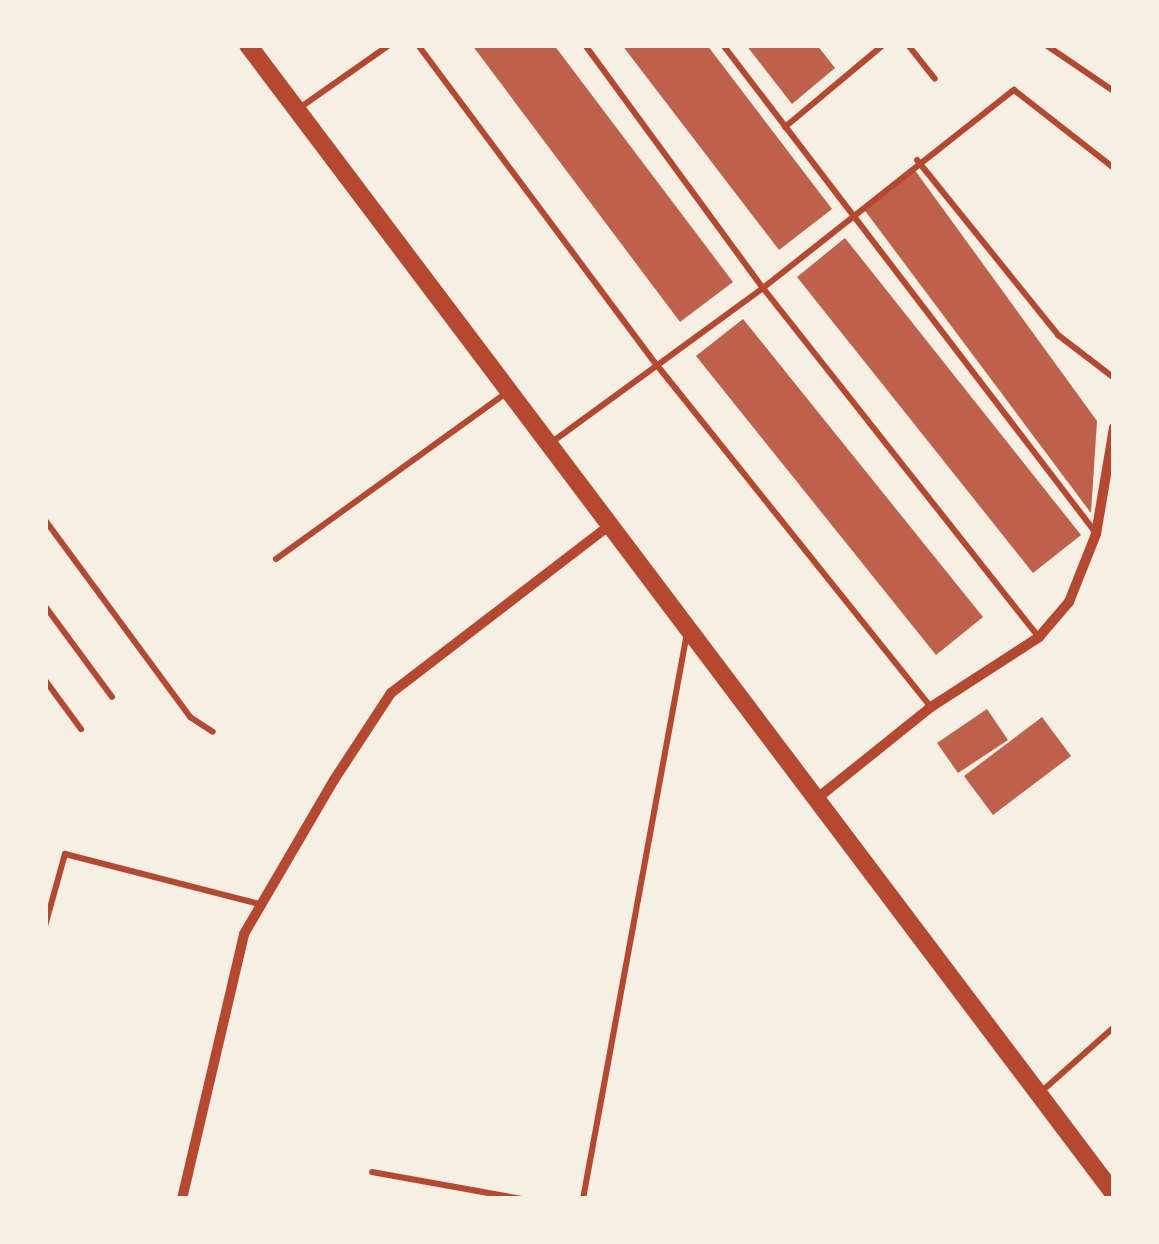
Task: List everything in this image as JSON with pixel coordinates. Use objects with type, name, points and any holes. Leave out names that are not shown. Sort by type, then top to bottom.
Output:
[{"type":"main road","points":[[248,45],[506,393],[689,622],[820,796],[1041,1092],[1108,1194]]},
{"type":"street","points":[[820,796],[931,707],[1038,638],[1068,602],[1096,534],[1114,431]]},
{"type":"street","points":[[182,1199],[244,934],[391,693],[610,524]]},
{"type":"lane","points":[[296,109],[388,45]]},
{"type":"lane","points":[[418,45],[656,364],[931,707]]},
{"type":"lane","points":[[585,45],[763,288],[1038,638]]},
{"type":"lane","points":[[723,45],[1096,534]]},
{"type":"lane","points":[[785,127],[884,45]]},
{"type":"lane","points":[[908,45],[935,80]]},
{"type":"lane","points":[[1046,45],[1112,90]]},
{"type":"lane","points":[[550,444],[763,288],[918,160],[1014,90],[1114,168]]},
{"type":"lane","points":[[918,160],[1058,335],[1114,378]]},
{"type":"lane","points":[[276,559],[506,393]]},
{"type":"lane","points":[[45,520],[190,717],[213,732]]},
{"type":"lane","points":[[45,606],[112,697]]},
{"type":"lane","points":[[584,1199],[689,622]]},
{"type":"lane","points":[[45,680],[81,729]]},
{"type":"lane","points":[[45,926],[65,854],[262,904]]},
{"type":"lane","points":[[1041,1092],[1114,1027]]},
{"type":"lane","points":[[372,1172],[522,1199]]},
{"type":"building","points":[[472,45],[554,45],[733,282],[680,322]]},
{"type":"building","points":[[622,45],[707,45],[832,209],[779,250]]},
{"type":"building","points":[[746,45],[817,45],[835,68],[792,104]]},
{"type":"building","points":[[914,169],[1097,421],[1091,513],[863,208]]},
{"type":"building","points":[[845,238],[1081,535],[1033,573],[797,277]]},
{"type":"building","points":[[743,319],[983,617],[936,655],[696,356]]},
{"type":"building","points":[[987,709],[1008,740],[958,773],[937,743]]},
{"type":"building","points":[[1042,717],[1071,756],[993,815],[964,776]]}]
